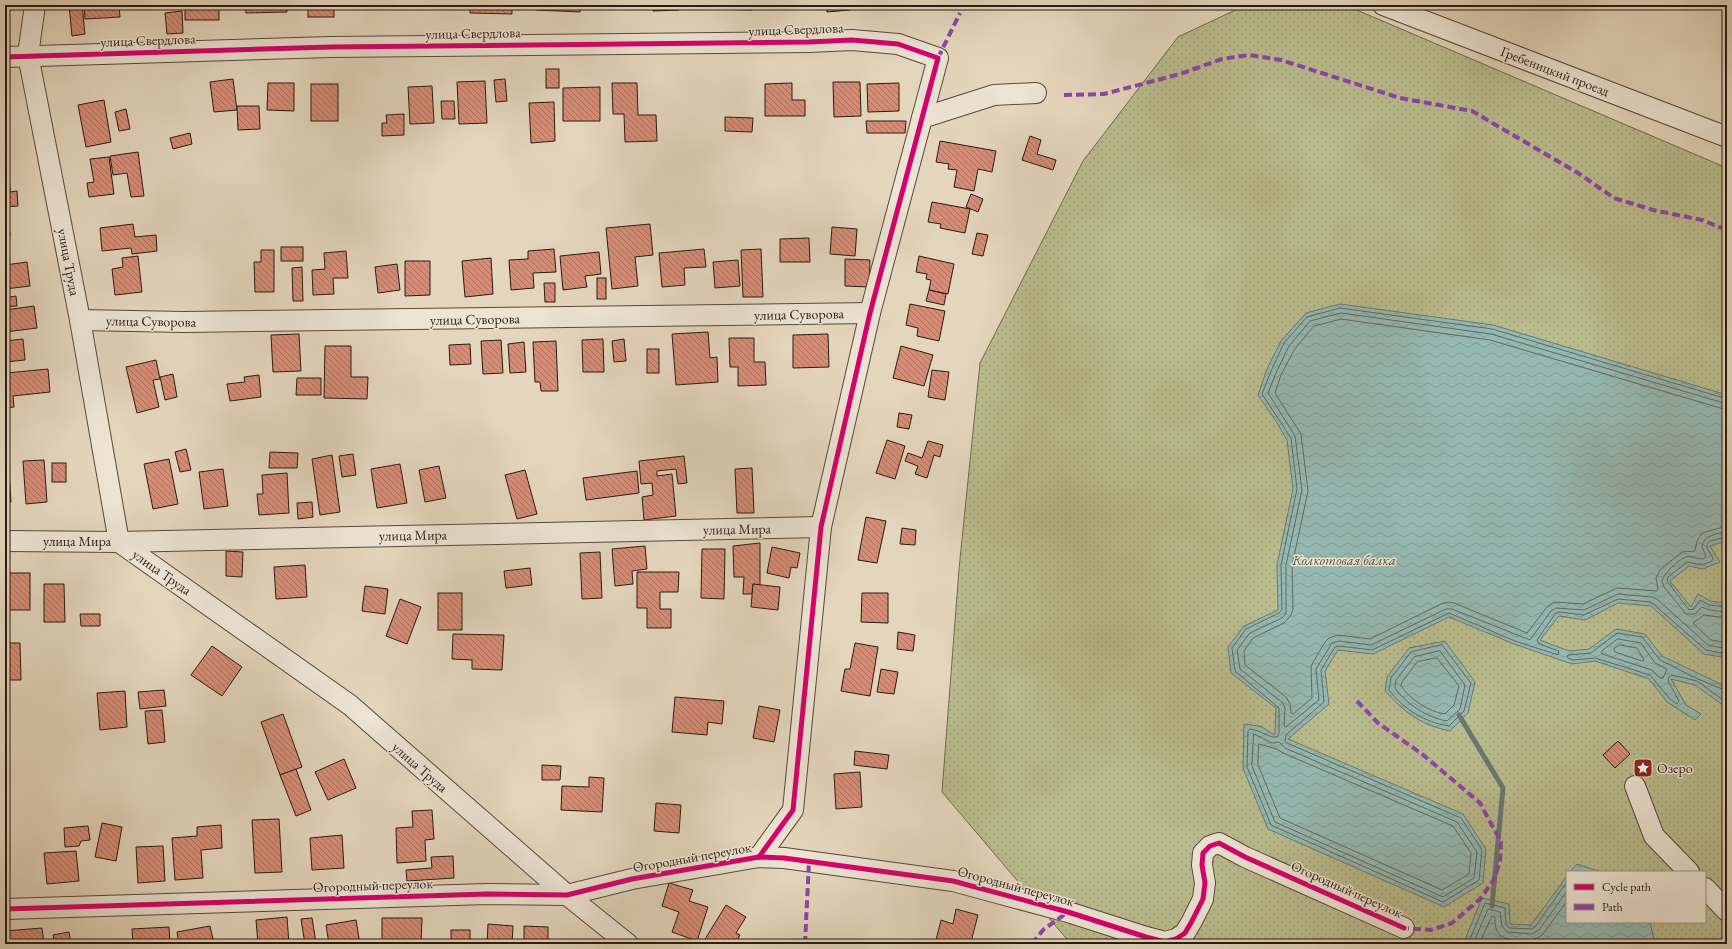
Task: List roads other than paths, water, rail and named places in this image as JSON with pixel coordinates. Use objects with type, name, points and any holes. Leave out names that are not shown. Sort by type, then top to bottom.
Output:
[{"type":"street","name":"улица Труда","points":[[34,5],[28,55],[80,320],[119,542],[350,705],[567,895],[628,944]]},
{"type":"street","name":"Гребеницкий проезд","points":[[1383,5],[1727,137]]},
{"type":"street","name":"улица Свердлова","points":[[5,57],[28,55],[332,47],[809,42],[852,40],[898,44],[938,58],[922,118]]},
{"type":"street","points":[[759,857],[793,810],[820,527],[870,313],[922,118],[994,95],[1036,93]]},
{"type":"street","name":"улица Суворова","points":[[80,320],[184,322],[870,313]]},
{"type":"street","name":"улица Мира","points":[[5,541],[119,542],[820,527]]},
{"type":"street","points":[[1635,786],[1654,836],[1688,871]]},
{"type":"street","name":"Огородный переулок","points":[[5,909],[487,894],[567,895],[632,879],[759,857],[809,861],[953,881],[1068,912],[1165,942],[1176,939],[1185,933],[1192,921],[1203,899],[1205,883],[1202,865],[1204,853],[1210,846],[1219,843],[1245,857],[1404,928]]},
{"type":"street","points":[[1706,889],[1727,912]]},
{"type":"water","points":[[1340,304],[1493,325],[1727,395],[1727,541],[1710,546],[1720,562],[1703,569],[1689,566],[1670,581],[1691,607],[1698,594],[1710,601],[1727,603],[1727,658],[1704,654],[1651,606],[1618,603],[1585,620],[1559,616],[1540,640],[1569,651],[1589,649],[1616,629],[1645,634],[1662,656],[1727,687],[1727,708],[1695,685],[1671,679],[1686,705],[1701,714],[1695,720],[1667,702],[1649,679],[1595,661],[1572,664],[1514,644],[1449,617],[1373,654],[1338,650],[1325,671],[1329,704],[1288,739],[1463,814],[1486,849],[1483,883],[1444,907],[1268,829],[1243,768],[1244,724],[1260,726],[1275,735],[1276,708],[1231,673],[1228,647],[1244,626],[1278,610],[1277,565],[1293,489],[1287,440],[1258,395],[1267,369],[1281,341],[1306,313]]},
{"type":"water","points":[[1445,641],[1475,682],[1468,713],[1450,731],[1422,722],[1407,712],[1385,691],[1387,677],[1409,648]]},
{"type":"water","points":[[1577,864],[1598,871],[1571,871]]},
{"type":"water","points":[[1566,877],[1566,923],[1650,923],[1655,944],[1499,944],[1464,942],[1482,898],[1509,904],[1510,924],[1531,925]]},
{"type":"waterway","points":[[1459,715],[1503,788],[1492,906]]},
{"type":"place","name":"Озеро","points":[[1643,768]]},
{"type":"park label","name":"Колкотовая балка","points":[[1344,560]]}]
